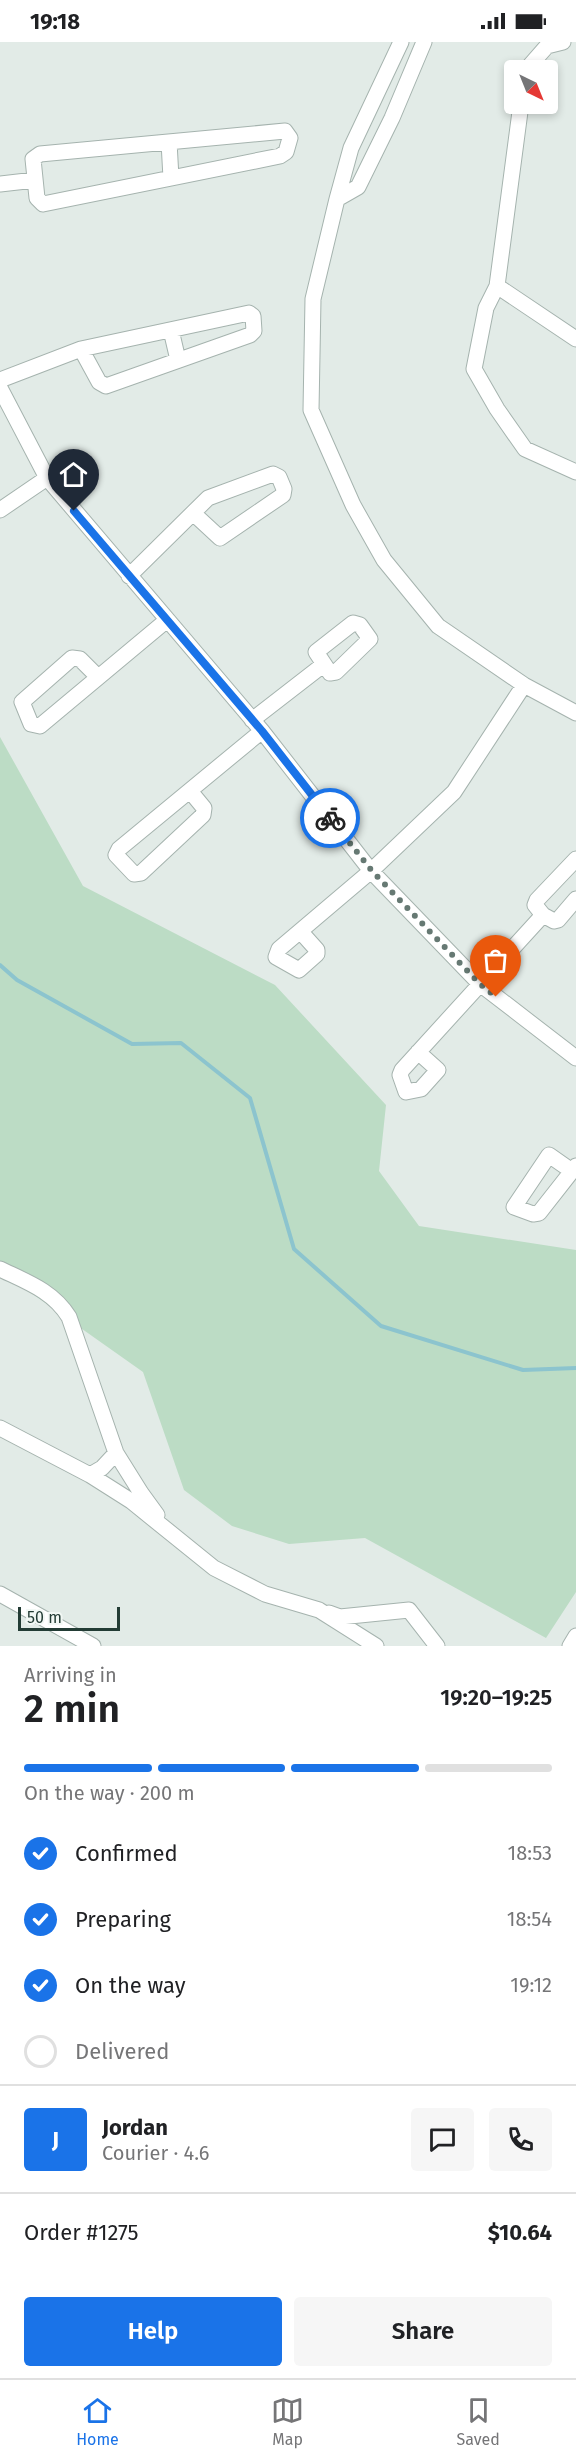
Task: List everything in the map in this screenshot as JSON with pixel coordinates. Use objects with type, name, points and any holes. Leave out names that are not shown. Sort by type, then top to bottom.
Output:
[{"type":"street","points":[[401,42],[351,148],[337,199],[313,299],[311,410],[353,505],[384,560],[438,626],[524,685],[576,713]]},
{"type":"street","points":[[337,199],[358,187],[388,128],[424,42]]},
{"type":"street","points":[[533,60],[545,44],[563,42]]},
{"type":"street","points":[[520,114],[497,286],[486,308],[474,369],[497,410],[525,449],[576,472]]},
{"type":"street","points":[[285,131],[290,138],[286,152],[280,156],[171,178],[43,204],[37,198],[33,159],[40,154],[285,131]]},
{"type":"street","points":[[170,142],[171,178]]},
{"type":"street","points":[[0,184],[35,180]]},
{"type":"street","points":[[497,286],[576,339]]},
{"type":"street","points":[[0,380],[81,349],[249,313],[253,316],[254,331],[250,335],[106,386],[99,382],[81,349]]},
{"type":"street","points":[[171,330],[178,360]]},
{"type":"street","points":[[0,388],[47,478],[257,726],[372,871],[480,984],[576,1058]]},
{"type":"street","points":[[129,576],[208,498],[273,474],[279,477],[284,489],[283,495],[220,538],[193,513]]},
{"type":"street","points":[[0,510],[47,478]]},
{"type":"street","points":[[98,677],[80,659],[72,658],[22,702],[31,724],[40,726],[167,620]]},
{"type":"street","points":[[190,791],[204,808],[203,815],[141,873],[134,874],[118,859],[116,855],[119,849],[190,791],[323,665]]},
{"type":"street","points":[[300,931],[372,871],[454,792],[524,685]]},
{"type":"street","points":[[576,859],[537,900],[535,905],[536,909],[549,921],[558,920],[576,899]]},
{"type":"street","points":[[418,1052],[543,915]]},
{"type":"street","points":[[0,1269],[41,1288],[61,1305],[69,1317],[116,1453],[141,1493],[170,1531]]},
{"type":"street","points":[[0,1428],[90,1475],[131,1501],[214,1568],[265,1594],[340,1617],[409,1610],[436,1646]]},
{"type":"street","points":[[90,1475],[102,1468],[116,1453]]},
{"type":"street","points":[[0,1594],[93,1646]]},
{"type":"street","points":[[319,1610],[376,1646]]},
{"type":"street","points":[[570,1646],[576,1636]]},
{"type":"green space","points":[[0,737],[83,886],[275,985],[386,1105],[379,1171],[419,1226],[576,1250],[576,1592],[546,1638],[365,1538],[289,1544],[232,1526],[184,1490],[143,1372],[0,1271]]},
{"type":"waterway","points":[[0,965],[17,980],[132,1044],[181,1043],[250,1098],[294,1249],[381,1326],[523,1370],[576,1368]]},
{"type":"way so far","points":[[330,818],[372,871],[480,984],[496,997]]},
{"type":"route","points":[[74,511],[262,731],[330,818]]}]
